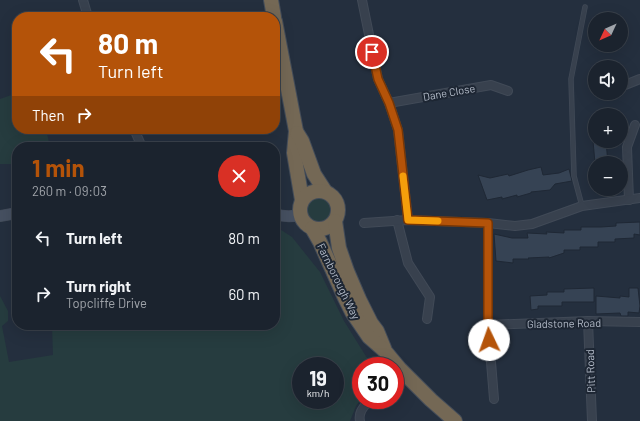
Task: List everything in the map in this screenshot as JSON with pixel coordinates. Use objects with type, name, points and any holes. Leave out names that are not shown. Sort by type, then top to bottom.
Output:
[{"type":"highway","points":[[271,0],[273,12]]},
{"type":"highway","points":[[280,46],[296,131],[294,153],[302,200]]},
{"type":"highway","points":[[296,131],[302,141],[305,153],[314,174],[325,191]]},
{"type":"highway","points":[[312,191],[325,191],[334,198],[337,204],[338,216],[335,221],[325,229],[318,230],[312,228],[306,224],[300,215],[302,200],[312,191]]},
{"type":"highway","name":"Farnborough Way","points":[[335,221],[338,248],[359,299],[389,357]]},
{"type":"highway","name":"Farnborough Way","points":[[312,228],[320,242],[338,285],[352,312],[369,337],[385,351]]},
{"type":"highway","name":"Farnborough Way","points":[[404,376],[455,421]]},
{"type":"street","points":[[83,0],[87,12]]},
{"type":"street","points":[[362,0],[378,79],[389,103],[398,130],[408,220]]},
{"type":"street","points":[[628,84],[640,79]]},
{"type":"street","name":"Dane Close","points":[[389,103],[491,85],[508,91]]},
{"type":"street","points":[[629,200],[627,147],[635,125]]},
{"type":"street","points":[[364,223],[408,220],[488,223],[515,226],[532,224],[582,206],[640,198]]},
{"type":"street","points":[[0,216],[12,214]]},
{"type":"street","points":[[280,216],[290,217],[300,215]]},
{"type":"street","points":[[397,220],[408,263],[430,297],[427,319]]},
{"type":"street","points":[[488,223],[488,325],[494,399]]},
{"type":"street","name":"Gladstone Road","points":[[488,325],[588,321],[640,322]]},
{"type":"street","name":"Pitt Road","points":[[588,321],[592,421]]},
{"type":"street","points":[[360,421],[359,418],[362,409]]},
{"type":"lane","points":[[582,206],[574,176],[571,79],[585,7]]},
{"type":"green space","points":[[12,95],[12,134],[47,134],[49,142],[12,142],[12,164],[0,164],[0,99]]},
{"type":"green space","points":[[319,197],[329,200],[332,210],[329,220],[319,223],[309,220],[306,210],[309,200]]},
{"type":"green space","points":[[280,229],[292,237],[320,272],[344,321],[366,357],[352,357],[352,409],[355,409],[350,421],[0,421],[0,296],[8,311],[8,321],[2,326],[9,362],[53,355],[52,330],[280,330]]},
{"type":"building","points":[[594,148],[607,148],[607,156],[594,156]]},
{"type":"building","points":[[541,167],[543,175],[559,173],[569,169],[572,181],[555,184],[550,190],[531,192],[517,197],[517,195],[502,199],[502,197],[487,200],[478,175],[490,178],[508,174],[509,176]]},
{"type":"building","points":[[640,222],[640,235],[634,234],[634,238],[615,239],[615,242],[598,242],[598,247],[580,247],[580,250],[564,250],[564,253],[549,258],[513,259],[513,263],[496,261],[494,234],[512,238],[528,238],[527,233],[564,233],[564,230],[581,230],[581,227],[616,226],[616,223]]},
{"type":"building","points":[[594,288],[594,302],[562,302],[562,306],[538,306],[538,309],[531,310],[530,296],[547,295],[547,292],[564,292],[564,289]]},
{"type":"building","points":[[629,288],[638,288],[640,306],[639,313],[628,312],[628,316],[621,316],[620,313],[596,314],[596,296],[620,298],[620,296],[629,297]]},
{"type":"slow traffic","points":[[403,176],[408,220],[438,221]]},
{"type":"route","points":[[372,52],[378,79],[389,103],[398,130],[408,220],[488,223],[489,340]]}]
